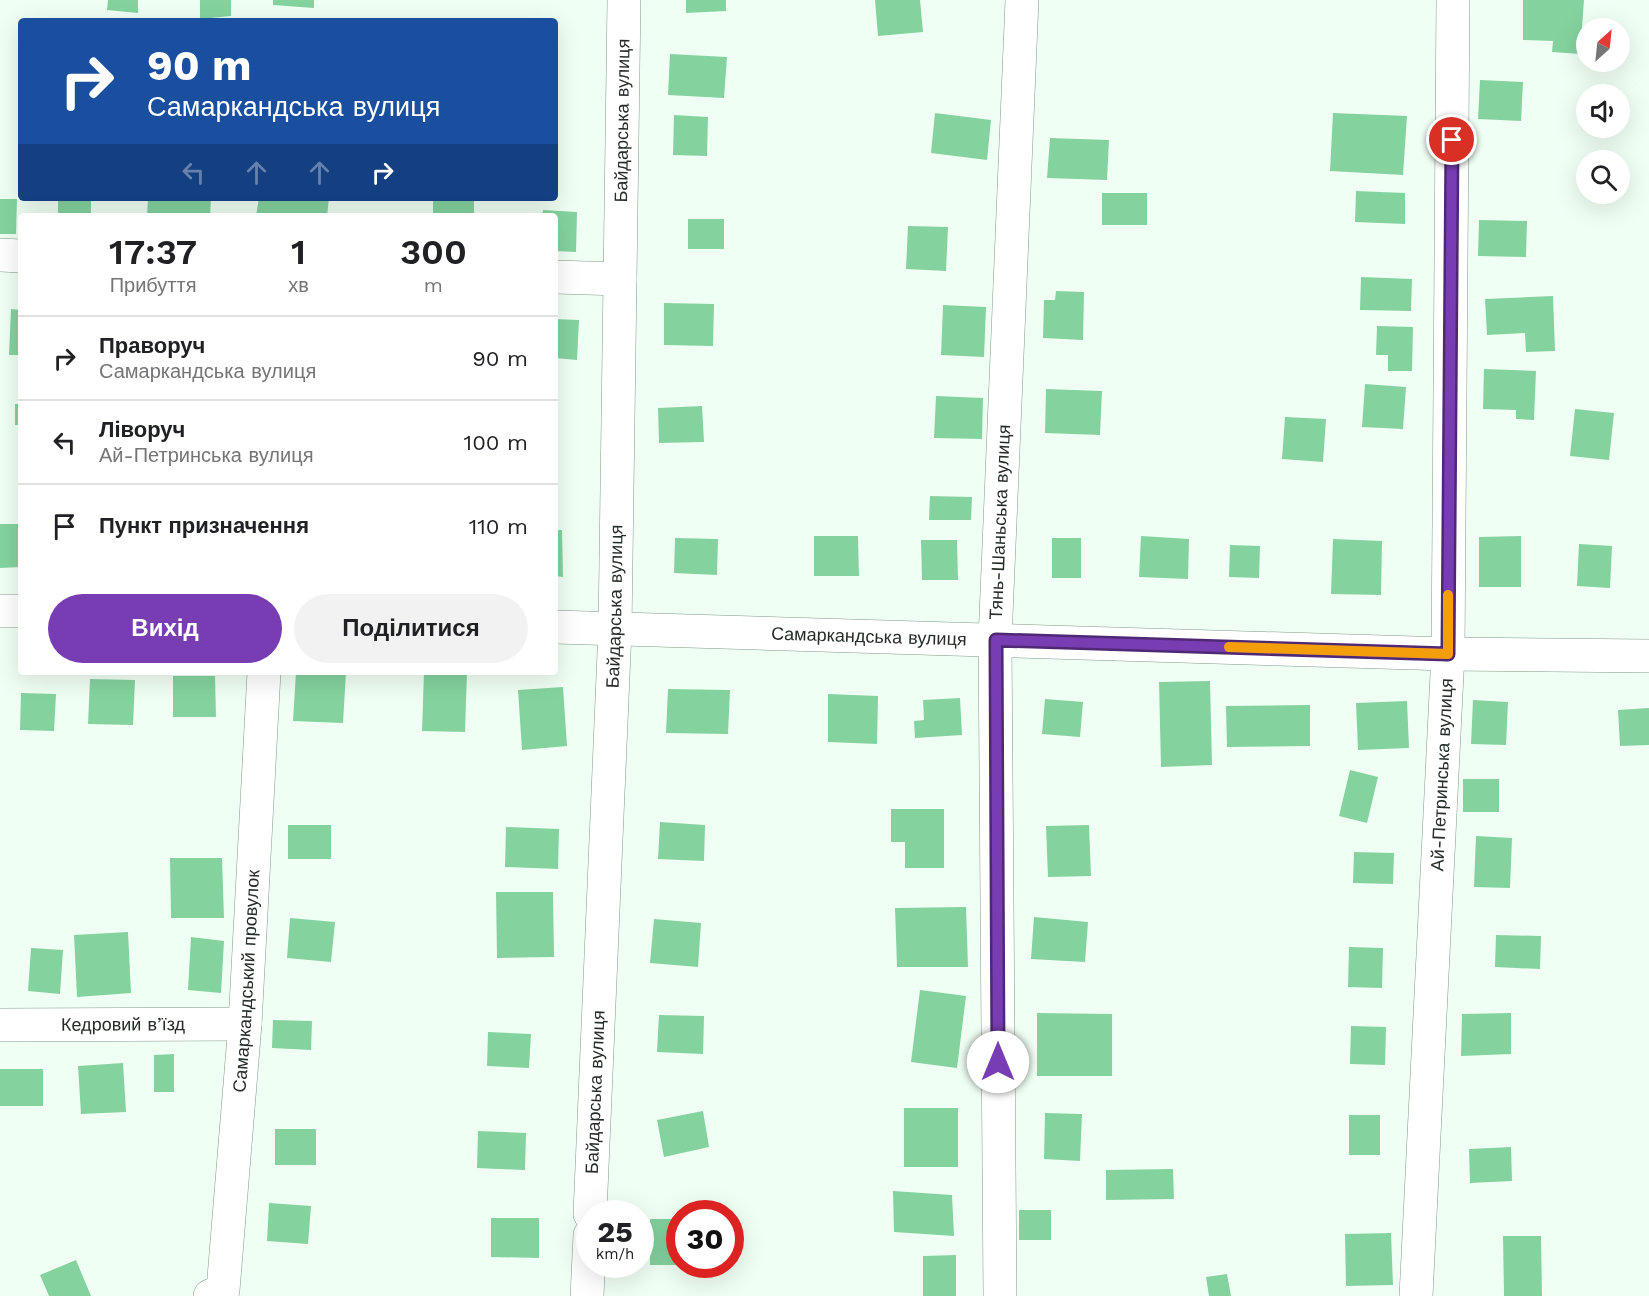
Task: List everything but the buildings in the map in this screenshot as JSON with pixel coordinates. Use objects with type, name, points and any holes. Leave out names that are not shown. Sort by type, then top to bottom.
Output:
[{"type":"street","name":"Байдарська вулиця","points":[[591,1200],[615,629],[624,0]]},
{"type":"street","name":"Тянь-Шаньська вулиця","points":[[1000,1296],[996,640],[1022,0]]},
{"type":"street","name":"Ай-Петринська вулиця","points":[[1416,1296],[1448,654],[1452,0]]},
{"type":"street","points":[[0,255],[18,256]]},
{"type":"street","points":[[558,277],[620,279]]},
{"type":"street","points":[[0,611],[18,611]]},
{"type":"street","name":"Самаркандська вулиця","points":[[558,627],[1448,654],[1649,656]]},
{"type":"street","name":"Самаркандський провулок","points":[[217,1293],[245,1024],[264,675]]},
{"type":"street","name":"Кедровий в’їзд","points":[[0,1025],[245,1024]]},
{"type":"street","points":[[587,1296],[588,1278]]},
{"type":"slow traffic","points":[[1229,647],[1448,654],[1448,595]]},
{"type":"route","points":[[998,1062],[996,640],[1448,654],[1452,140]]}]
